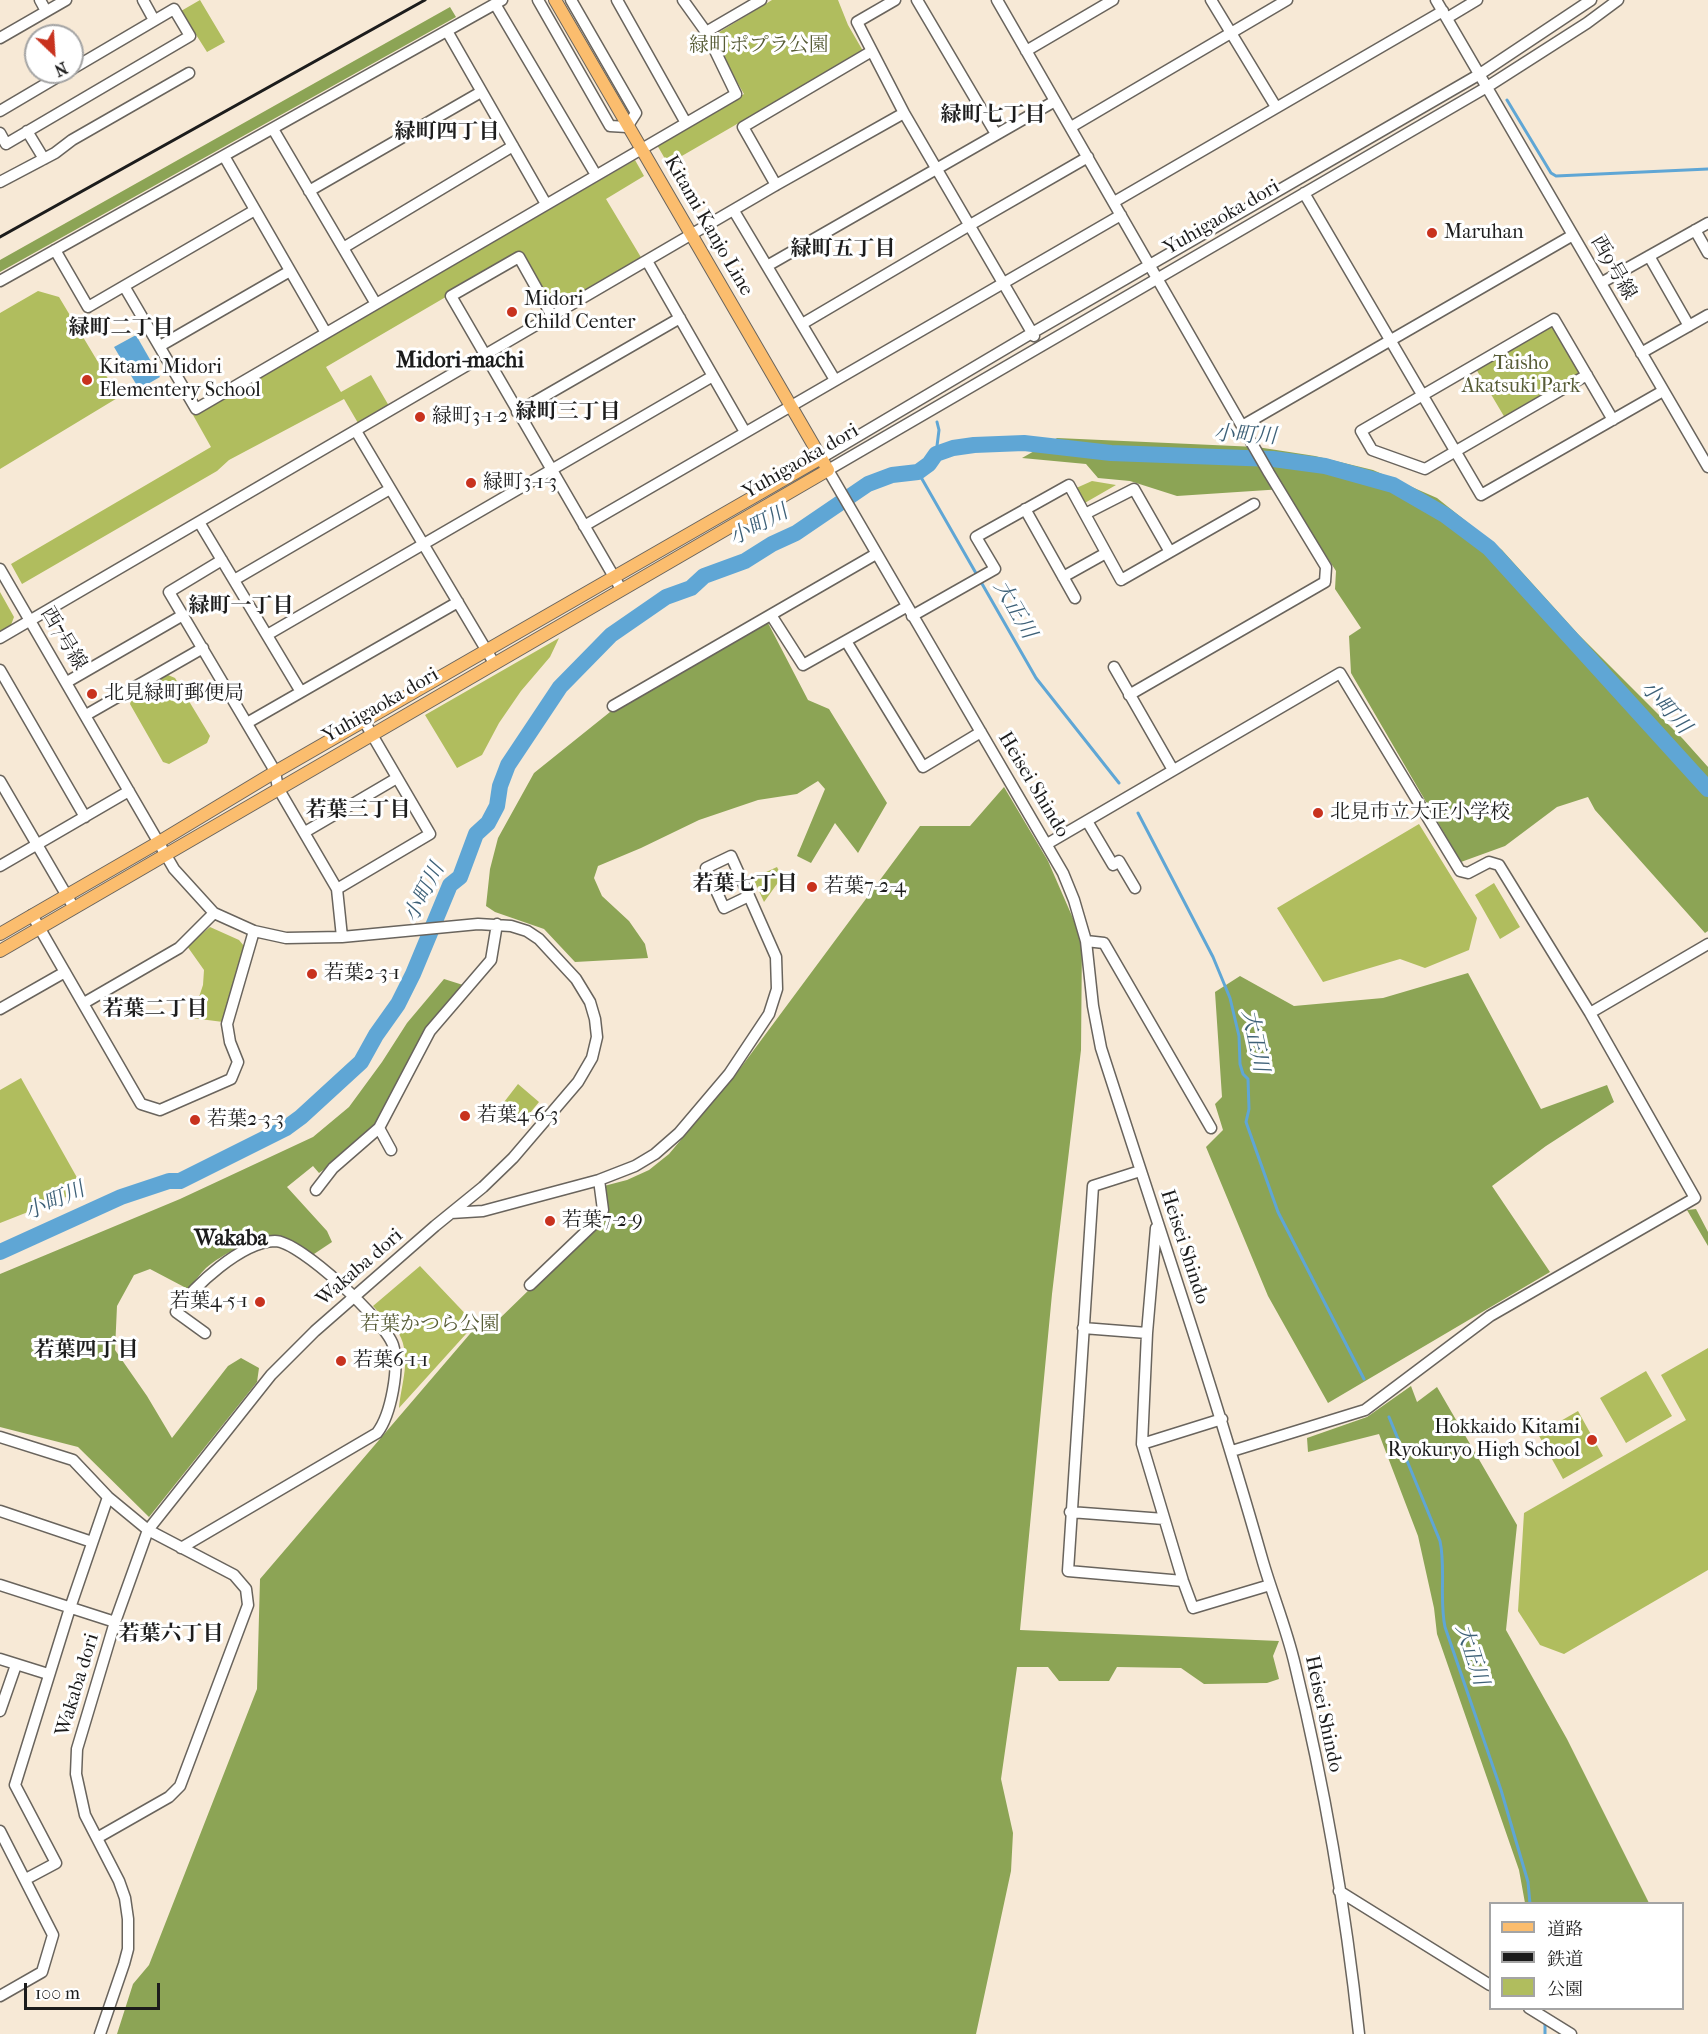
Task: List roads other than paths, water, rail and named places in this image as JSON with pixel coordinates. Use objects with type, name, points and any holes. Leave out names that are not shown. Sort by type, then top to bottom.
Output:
[{"type":"main road","name":"Kitami Kanjo Line","points":[[555,0],[828,470]]},
{"type":"main road","name":"Yuhigaoka dori","points":[[0,951],[74,908],[275,772],[821,458]]},
{"type":"main road","name":"Yuhigaoka dori","points":[[0,934],[67,895],[278,788],[828,470]]},
{"type":"street","points":[[40,0],[46,11]]},
{"type":"street","points":[[0,38],[66,0]]},
{"type":"street","points":[[143,0],[154,20]]},
{"type":"street","points":[[538,0],[610,126],[627,127],[636,113],[571,0]]},
{"type":"street","points":[[617,0],[686,123]]},
{"type":"street","points":[[124,286],[196,409],[736,94],[706,32],[683,0]]},
{"type":"street","points":[[706,32],[761,0]]},
{"type":"street","points":[[895,0],[857,22],[904,113],[1039,346]]},
{"type":"street","points":[[916,0],[996,134]]},
{"type":"street","points":[[997,0],[1122,214],[1156,278],[1269,474],[1326,567],[1325,582],[1129,694]]},
{"type":"street","points":[[1026,51],[1113,0]]},
{"type":"street","points":[[1211,0],[1276,107]]},
{"type":"street","points":[[1071,127],[1287,0]]},
{"type":"street","name":"西9号線","points":[[1436,0],[1708,467]]},
{"type":"street","points":[[1114,202],[1276,107],[1445,14],[1477,0]]},
{"type":"street","name":"Yuhigaoka dori","points":[[821,458],[1480,74],[1591,0]]},
{"type":"street","name":"Yuhigaoka dori","points":[[828,470],[1487,87],[1587,23],[1618,0]]},
{"type":"street","points":[[0,281],[498,2],[596,175]]},
{"type":"street","points":[[0,133],[6,144],[190,36],[174,9],[84,62]]},
{"type":"street","points":[[447,31],[546,204]]},
{"type":"street","points":[[776,185],[743,127],[872,51]]},
{"type":"street","points":[[0,182],[44,159],[72,140],[189,73]]},
{"type":"street","points":[[0,111],[46,84]]},
{"type":"street","points":[[309,191],[481,92]]},
{"type":"street","points":[[767,266],[1055,101]]},
{"type":"street","points":[[0,638],[776,185],[904,113]]},
{"type":"street","points":[[273,129],[376,304]]},
{"type":"street","points":[[27,130],[44,159]]},
{"type":"street","points":[[343,248],[513,146]]},
{"type":"street","points":[[224,156],[326,333]]},
{"type":"street","points":[[802,324],[1088,158]]},
{"type":"street","points":[[1304,193],[1481,495],[1663,391]]},
{"type":"street","points":[[56,250],[88,307],[255,210]]},
{"type":"street","points":[[734,211],[835,380]]},
{"type":"street","points":[[584,526],[1122,214]]},
{"type":"street","points":[[1601,283],[1708,223]]},
{"type":"street","points":[[1695,230],[1708,253]]},
{"type":"street","points":[[1242,426],[1573,235]]},
{"type":"street","points":[[1649,256],[1689,326]]},
{"type":"street","points":[[552,316],[519,257],[451,296],[621,589]]},
{"type":"street","points":[[647,261],[745,432]]},
{"type":"street","points":[[160,346],[290,271]]},
{"type":"street","points":[[1641,353],[1708,315]]},
{"type":"street","points":[[517,412],[680,318]]},
{"type":"street","points":[[1587,375],[1425,469],[1372,450],[1361,430],[1554,319],[1587,375],[1613,420]]},
{"type":"street","points":[[267,635],[713,376]]},
{"type":"street","points":[[356,431],[494,663]]},
{"type":"street","name":"Heisei Shindo","points":[[828,470],[1047,844],[1074,900],[1086,941],[1093,1006],[1101,1048],[1222,1419],[1295,1664],[1339,1892],[1359,2034]]},
{"type":"street","points":[[912,616],[995,569],[976,537],[1069,485],[1121,580],[1254,504]]},
{"type":"street","points":[[234,580],[390,489]]},
{"type":"street","points":[[1085,514],[1134,489],[1170,552]]},
{"type":"street","points":[[1025,510],[1075,598]]},
{"type":"street","points":[[199,522],[301,693]]},
{"type":"street","points":[[1063,577],[1106,553]]},
{"type":"street","points":[[613,706],[876,554]]},
{"type":"street","points":[[222,560],[169,592],[275,772],[278,788],[337,889],[342,937]]},
{"type":"street","name":"西7号線","points":[[0,569],[162,848]]},
{"type":"street","points":[[247,723],[458,602]]},
{"type":"street","points":[[771,615],[803,665],[906,606]]},
{"type":"street","points":[[67,682],[183,615]]},
{"type":"street","points":[[846,641],[922,767],[981,732]]},
{"type":"street","points":[[86,715],[203,648]]},
{"type":"street","points":[[1114,668],[1173,770]]},
{"type":"street","points":[[0,670],[85,817]]},
{"type":"street","points":[[1047,844],[1340,673],[1460,871],[1468,873],[1489,862],[1499,865],[1590,1013],[1695,1198],[1490,1316],[1365,1410],[1232,1451]]},
{"type":"street","points":[[337,889],[430,834],[364,721]]},
{"type":"street","points":[[305,832],[397,778]]},
{"type":"street","points":[[1,786],[38,844],[74,908]]},
{"type":"street","points":[[0,866],[129,791]]},
{"type":"street","points":[[1087,821],[1113,865],[1119,861],[1135,888]]},
{"type":"street","name":"Wakaba dori","points":[[100,2034],[128,1949],[128,1919],[125,1898],[119,1881],[85,1815],[76,1774],[76,1749],[115,1622],[148,1530],[271,1375],[354,1296],[483,1187],[513,1158],[578,1082],[592,1058],[597,1037],[590,1002],[576,979],[539,939],[527,931],[497,924],[342,937],[286,938],[254,931],[214,913],[178,875],[162,848]]},
{"type":"street","points":[[451,1213],[483,1211],[599,1180],[635,1166],[670,1141],[729,1074],[769,1014],[777,989],[777,963],[749,896],[731,856],[706,868],[724,908],[749,896]]},
{"type":"street","points":[[84,1003],[179,948],[214,913]]},
{"type":"street","points":[[32,915],[141,1104],[160,1110],[231,1080],[238,1062],[230,1042],[227,1024],[254,931]]},
{"type":"street","points":[[316,1190],[333,1168],[380,1128],[430,1031],[490,960],[497,924]]},
{"type":"street","points":[[1086,941],[1104,943],[1211,1128]]},
{"type":"street","points":[[1590,1013],[1708,944]]},
{"type":"street","points":[[0,1009],[65,972]]},
{"type":"street","points":[[380,1128],[392,1150]]},
{"type":"street","points":[[1140,1171],[1093,1186],[1070,1512],[1068,1571],[1183,1581]]},
{"type":"street","points":[[530,1285],[597,1221],[603,1210],[599,1180]]},
{"type":"street","points":[[1157,1223],[1142,1444],[1183,1581],[1193,1608],[1270,1585]]},
{"type":"street","points":[[181,1548],[377,1433],[384,1424],[396,1371],[393,1347],[386,1331],[354,1296],[295,1248],[284,1242],[273,1241],[258,1245],[213,1271],[187,1296],[176,1312],[205,1333]]},
{"type":"street","points":[[1083,1328],[1148,1333]]},
{"type":"street","points":[[1142,1444],[1222,1419]]},
{"type":"street","points":[[0,1437],[73,1460],[108,1497],[148,1530],[234,1575],[246,1589],[248,1605],[180,1786],[169,1797],[97,1838]]},
{"type":"street","points":[[26,1879],[57,1863],[15,1785],[48,1674],[108,1497]]},
{"type":"street","points":[[0,1511],[92,1542]]},
{"type":"street","points":[[1070,1512],[1164,1519]]},
{"type":"street","points":[[0,1585],[115,1622]]},
{"type":"street","points":[[0,1659],[48,1674]]},
{"type":"street","points":[[0,1711],[16,1665]]},
{"type":"street","points":[[0,1831],[53,1935],[42,1972],[1,1994]]},
{"type":"street","points":[[1339,1892],[1489,1984]]},
{"type":"street","points":[[1533,2011],[1571,2034]]},
{"type":"water","points":[[136,335],[160,377],[139,389],[114,347]]},
{"type":"waterway","points":[[1507,100],[1551,173],[1556,176],[1708,169]]},
{"type":"waterway","points":[[936,454],[939,430],[937,422]]},
{"type":"waterway","name":"小町川","points":[[0,1252],[121,1197],[169,1181],[180,1181],[286,1128],[301,1117],[361,1062],[376,1035],[398,1004],[450,885],[460,877],[476,834],[488,823],[497,806],[500,786],[508,765],[560,687],[611,635],[666,597],[691,588],[704,576],[745,561],[772,544],[796,533],[868,484],[892,475],[918,472],[929,464],[936,454],[953,448],[1024,443],[1111,453],[1273,459],[1325,466],[1393,485],[1445,515],[1489,548],[1708,789]]},
{"type":"waterway","name":"大正川","points":[[918,472],[1036,678],[1119,783]]},
{"type":"waterway","name":"大正川","points":[[1138,813],[1213,957],[1230,998],[1239,1036],[1240,1064],[1243,1074],[1248,1079],[1249,1109],[1246,1122],[1278,1212],[1364,1379]]},
{"type":"waterway","name":"大正川","points":[[1389,1417],[1440,1541],[1445,1627],[1501,1790],[1528,1882],[1530,1902]]},
{"type":"waterway","name":"大正川","points":[[1545,2021],[1545,2034]]},
{"type":"railway","points":[[0,237],[425,0]]},
{"type":"place","name":"Maruhan","points":[[1432,233]]},
{"type":"place","name":"Midori Child Center","points":[[512,312]]},
{"type":"place","name":"Kitami Midori Elementery School","points":[[87,380]]},
{"type":"place","name":"緑町3-1-2","points":[[420,417]]},
{"type":"place","name":"緑町3-1-3","points":[[471,483]]},
{"type":"place","name":"北見緑町郵便局","points":[[92,694]]},
{"type":"place","name":"北見市立大正小学校","points":[[1318,813]]},
{"type":"place","name":"若葉7-2-4","points":[[812,887]]},
{"type":"place","name":"若葉2-3-1","points":[[312,974]]},
{"type":"place","name":"若葉4-6-3","points":[[465,1116]]},
{"type":"place","name":"若葉2-3-3","points":[[195,1120]]},
{"type":"place","name":"若葉7-2-9","points":[[550,1221]]},
{"type":"place","name":"若葉4-5-1","points":[[260,1302]]},
{"type":"place","name":"若葉6-1-1","points":[[341,1361]]},
{"type":"place","name":"Hokkaido Kitami Ryokuryo High School","points":[[1592,1440]]},
{"type":"district","name":"緑町七丁目","points":[[993,116]]},
{"type":"district","name":"緑町四丁目","points":[[447,133]]},
{"type":"district","name":"緑町五丁目","points":[[843,250]]},
{"type":"district","name":"緑町二丁目","points":[[121,329]]},
{"type":"district","name":"Midori-machi","points":[[460,362]]},
{"type":"district","name":"緑町三丁目","points":[[568,413]]},
{"type":"district","name":"緑町一丁目","points":[[241,607]]},
{"type":"district","name":"若葉三丁目","points":[[358,811]]},
{"type":"district","name":"若葉七丁目","points":[[745,885]]},
{"type":"district","name":"若葉二丁目","points":[[155,1010]]},
{"type":"district","name":"Wakaba","points":[[231,1240]]},
{"type":"district","name":"若葉四丁目","points":[[86,1351]]},
{"type":"district","name":"若葉六丁目","points":[[171,1635]]},
{"type":"park label","name":"緑町ポプラ公園","points":[[759,46]]},
{"type":"park label","name":"Taisho Akatsuki Park","points":[[1521,376]]},
{"type":"park label","name":"若葉かつら公園","points":[[430,1325]]}]
